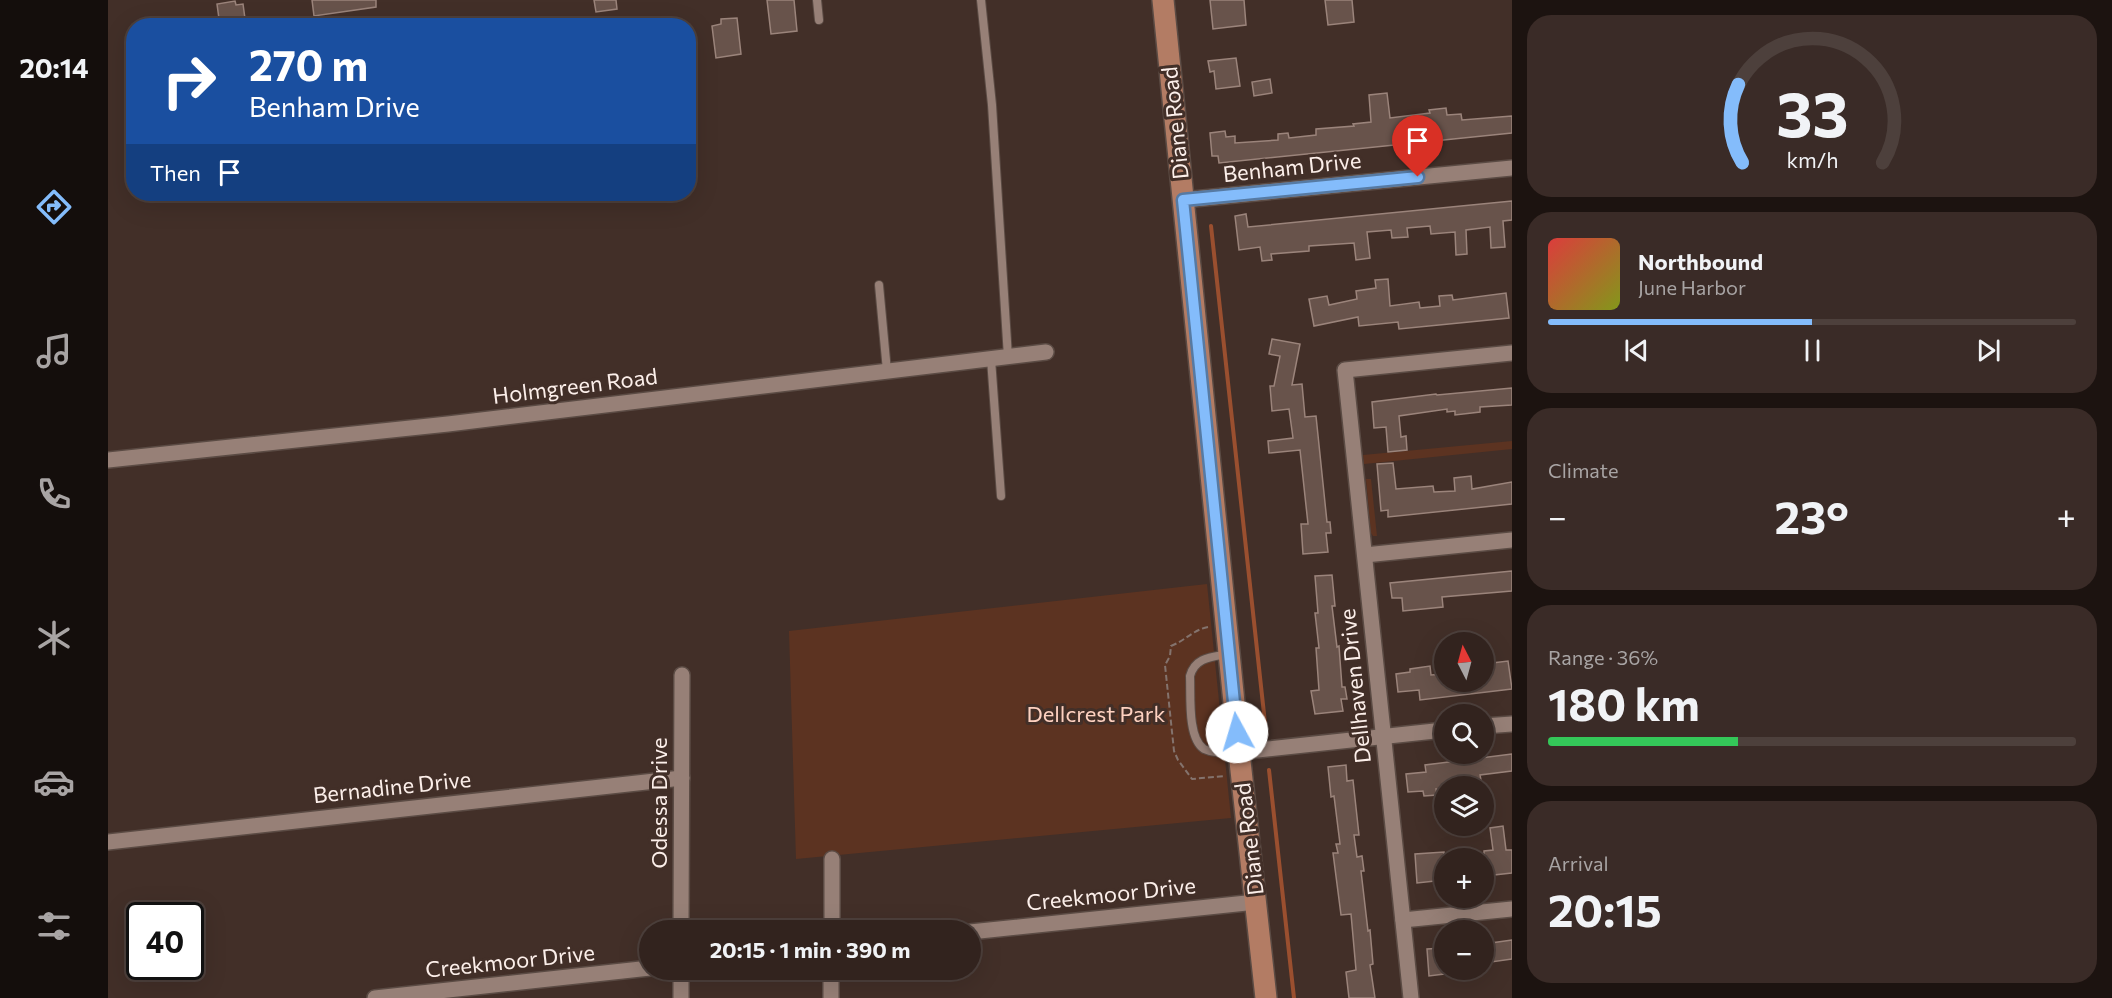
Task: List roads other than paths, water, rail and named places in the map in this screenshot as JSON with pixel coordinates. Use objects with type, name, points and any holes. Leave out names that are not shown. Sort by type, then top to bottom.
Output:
[{"type":"street","name":"Diane Road","points":[[1163,0],[1266,998]]},
{"type":"street","name":"Benham Drive","points":[[1183,200],[1512,168]]},
{"type":"street","name":"Holmgreen Road","points":[[108,460],[448,424],[1046,352]]},
{"type":"street","name":"Dellhaven Drive","points":[[1411,998],[1345,370],[1512,353]]},
{"type":"street","points":[[1365,555],[1512,540]]},
{"type":"street","name":"Odessa Drive","points":[[681,920],[682,675]]},
{"type":"street","points":[[1494,725],[1512,724]]},
{"type":"street","points":[[1239,752],[1434,731]]},
{"type":"street","name":"Bernadine Drive","points":[[108,842],[682,778]]},
{"type":"street","points":[[832,859],[832,920]]},
{"type":"street","name":"Creekmoor Drive","points":[[981,931],[1256,902]]},
{"type":"street","points":[[1403,920],[1512,909]]},
{"type":"street","name":"Creekmoor Drive","points":[[375,998],[639,969]]},
{"type":"street","points":[[681,980],[681,998]]},
{"type":"street","points":[[831,980],[831,998]]},
{"type":"lane","points":[[817,0],[819,20]]},
{"type":"lane","points":[[981,0],[992,105],[1008,357]]},
{"type":"lane","points":[[879,285],[887,371]]},
{"type":"lane","points":[[991,359],[1001,496]]},
{"type":"lane","points":[[1229,654],[1206,658],[1197,662],[1192,669],[1190,676],[1193,732],[1203,748],[1214,752],[1239,752]]},
{"type":"waterway","points":[[1211,226],[1265,723]]},
{"type":"waterway","points":[[1269,770],[1294,998]]},
{"type":"park label","name":"Dellcrest Park","points":[[1096,714]]}]
